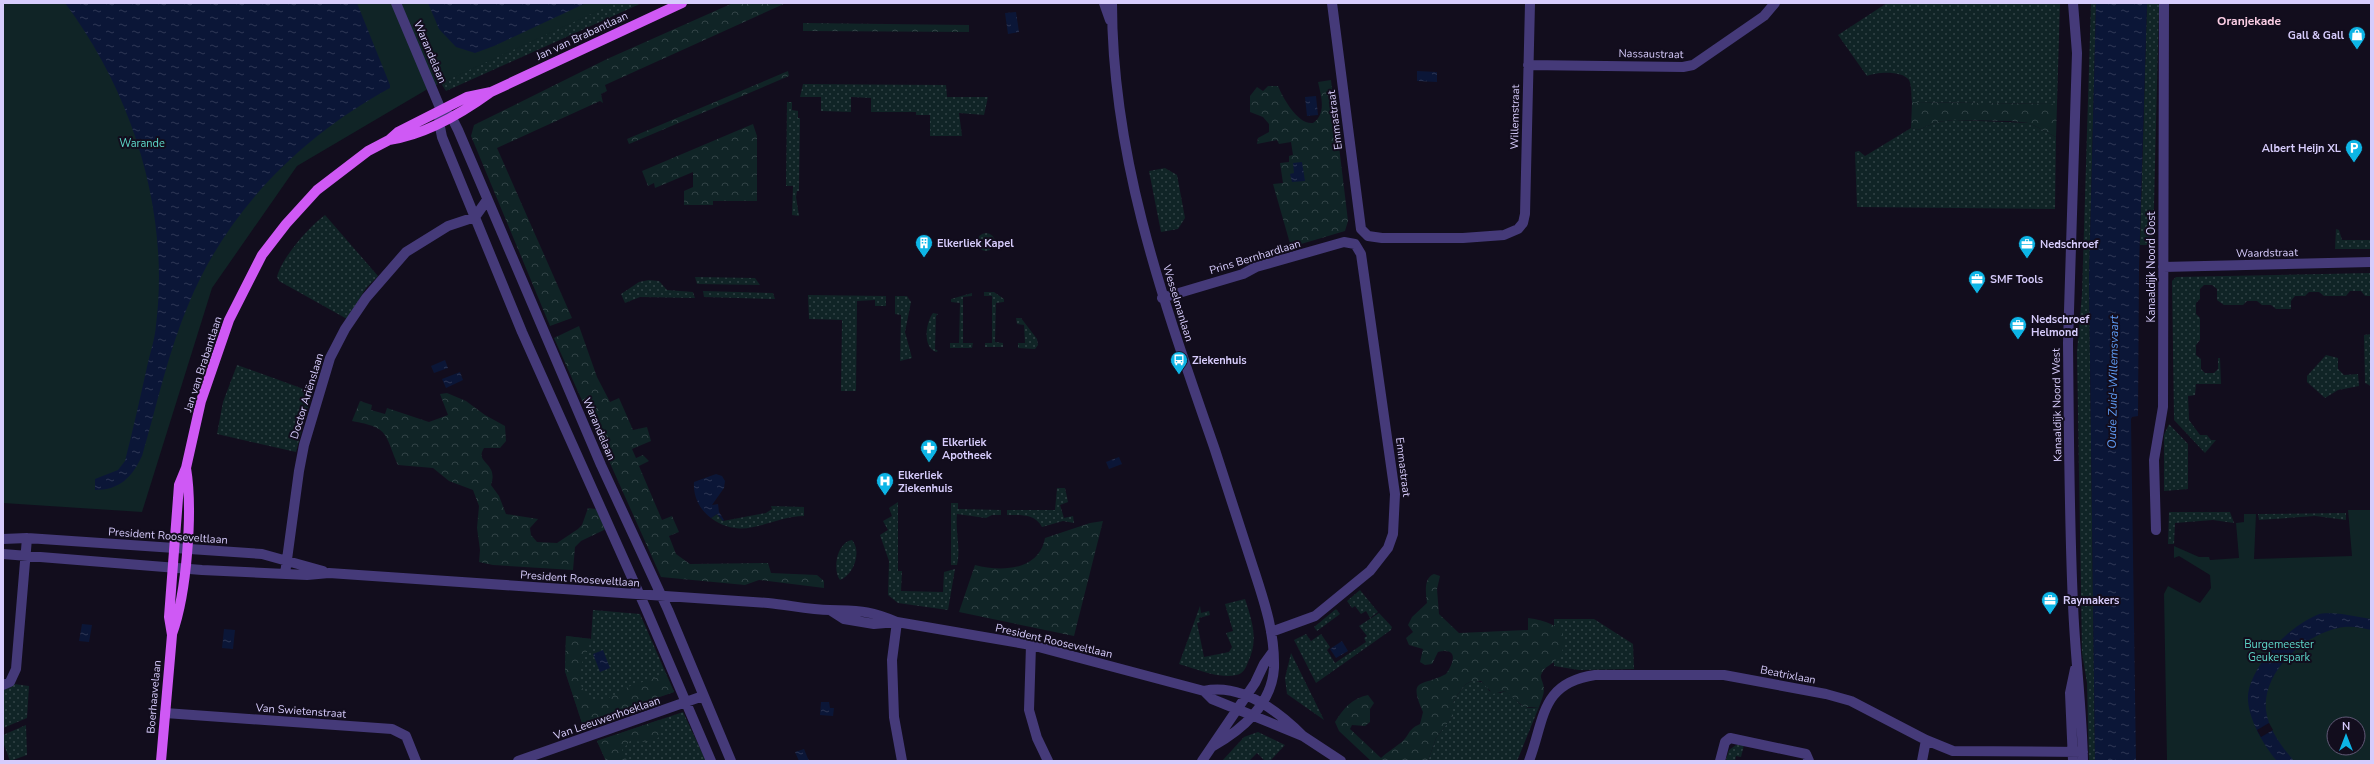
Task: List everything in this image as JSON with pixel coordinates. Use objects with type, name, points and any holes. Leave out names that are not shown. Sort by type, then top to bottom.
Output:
[{"type":"main road","name":"Jan van Brabantlaan","points":[[173,566],[173,548],[179,485],[186,468],[201,401],[229,320],[262,255],[317,190],[368,151],[390,140],[414,134],[471,106],[491,92],[682,3]]},
{"type":"main road","name":"Jan van Brabantlaan","points":[[390,140],[398,132],[467,97],[491,92]]},
{"type":"main road","name":"Jan van Brabantlaan","points":[[185,568],[190,489],[186,468]]},
{"type":"main road","name":"Boerhaavelaan","points":[[172,635],[169,616],[173,566]]},
{"type":"main road","name":"Boerhaavelaan","points":[[162,761],[172,635],[178,617],[185,568]]},
{"type":"street","name":"Warandelaan","points":[[396,3],[441,110]]},
{"type":"street","name":"Wesselmanlaan","points":[[1104,3],[1111,22]]},
{"type":"street","name":"Wesselmanlaan","points":[[1112,3],[1111,22],[1122,126],[1135,198],[1162,298],[1240,525],[1270,618],[1274,669],[1269,688],[1262,704],[1253,717],[1228,738],[1214,746]]},
{"type":"street","name":"Emmastraat","points":[[1332,3],[1359,221],[1364,233],[1382,238],[1463,238],[1504,236],[1518,229]]},
{"type":"street","name":"Willemstraat","points":[[1518,229],[1523,223],[1525,214],[1530,3]]},
{"type":"street","name":"Nassaustraat","points":[[1528,65],[1693,66],[1764,16],[1775,3]]},
{"type":"street","name":"Kanaaldijk Noord West","points":[[2074,3],[2077,53],[2068,344],[2076,663],[2080,690],[2083,757]]},
{"type":"street","name":"Kanaaldijk Noord Oost","points":[[2156,530],[2154,460],[2163,407],[2162,267],[2164,3]]},
{"type":"street","points":[[452,116],[441,110],[439,122],[442,138],[522,332],[640,595],[711,761]]},
{"type":"street","name":"Warandelaan","points":[[452,116],[602,466],[662,596],[731,761]]},
{"type":"street","points":[[475,217],[487,200]]},
{"type":"street","name":"Doctor Ariënslaan","points":[[285,574],[304,445],[330,358],[345,329],[366,298],[406,252],[448,226],[475,217]]},
{"type":"street","name":"Prins Bernhardlaan","points":[[1162,298],[1344,242],[1355,244]]},
{"type":"street","name":"Emmastraat","points":[[1271,632],[1315,616],[1323,610],[1370,571],[1388,548],[1393,534],[1395,494],[1361,254],[1355,244]]},
{"type":"street","name":"Waardstraat","points":[[2162,267],[2371,262]]},
{"type":"street","points":[[3,685],[10,682],[16,669],[25,555],[28,538]]},
{"type":"street","name":"President Rooseveltlaan","points":[[3,539],[28,538],[262,554],[329,574]]},
{"type":"street","name":"President Rooseveltlaan","points":[[3,554],[185,568],[285,574],[329,574],[768,603],[830,610],[846,609],[874,612],[897,622],[1031,646],[1204,691],[1213,689],[1247,695],[1283,716],[1303,736],[1341,761]]},
{"type":"street","points":[[897,622],[892,660],[894,717],[902,761]]},
{"type":"street","points":[[1031,646],[1029,710],[1037,738],[1048,761]]},
{"type":"street","points":[[1202,761],[1214,746],[1235,710],[1247,695],[1272,653]]},
{"type":"street","name":"Kanaaldijk Noord West","points":[[2072,757],[2070,693],[2076,663]]},
{"type":"street","name":"Beatrixlaan","points":[[1528,761],[1538,736],[1545,706],[1552,695],[1566,684],[1580,677],[1594,675],[1724,675],[1826,694],[1851,701],[1926,740],[1953,751],[2083,757]]},
{"type":"street","name":"President Rooseveltlaan","points":[[1204,691],[1212,699],[1235,710],[1303,736]]},
{"type":"street","name":"Van Leeuwenhoeklaan","points":[[518,761],[687,703],[703,696]]},
{"type":"street","name":"Van Swietenstraat","points":[[165,713],[392,729],[406,736],[416,761]]},
{"type":"street","points":[[1720,761],[1725,742],[1730,738],[1806,754],[1810,761]]},
{"type":"street","points":[[1922,761],[1926,740]]},
{"type":"green space","name":"Warande","points":[[3,3],[615,3],[426,90],[297,166],[212,288],[142,512],[3,503]]},
{"type":"green space","points":[[586,3],[642,3],[446,91],[433,71]]},
{"type":"green space","points":[[733,3],[786,3],[605,85],[607,91],[601,94],[603,103],[600,101],[497,148],[572,318],[550,326],[471,136],[474,125],[607,59]]},
{"type":"green space","points":[[1887,3],[2060,3],[2057,104],[1912,102],[1910,82],[1906,77],[1895,73],[1867,76],[1838,35]]},
{"type":"green space","points":[[2091,3],[2096,3],[2089,279],[2095,761],[2089,761],[2087,683],[2082,653],[2077,352],[2082,294]]},
{"type":"green space","points":[[2147,3],[2159,3],[2153,245],[2140,245]]},
{"type":"green space","points":[[803,23],[969,25],[969,32],[803,31]]},
{"type":"green space","points":[[788,71],[789,76],[629,144],[627,139]]},
{"type":"green space","points":[[1331,80],[1348,221],[1345,231],[1291,247],[1273,184],[1283,183],[1280,163],[1289,162],[1289,156],[1293,155],[1291,142],[1279,144],[1277,140],[1257,144],[1258,138],[1269,132],[1269,124],[1263,117],[1250,112],[1250,96],[1257,87],[1263,91],[1268,86],[1278,86],[1287,104],[1292,110],[1302,120],[1313,123],[1317,119],[1322,109],[1318,82]]},
{"type":"green space","points":[[803,84],[946,85],[947,97],[988,97],[984,115],[959,113],[962,136],[930,136],[930,115],[916,115],[916,112],[871,112],[871,98],[851,97],[851,112],[821,111],[821,97],[800,97]]},
{"type":"green space","points":[[787,102],[792,102],[792,110],[798,111],[798,118],[800,118],[799,191],[797,191],[796,197],[799,216],[792,215],[793,186],[786,186]]},
{"type":"green space","points":[[1912,102],[2057,104],[2056,137],[2029,123],[2010,121],[1954,120],[1937,122],[1918,130],[1911,128]]},
{"type":"green space","points":[[1954,120],[2029,123],[2056,137],[2055,209],[1857,207],[1855,152],[1859,151],[1865,156],[1911,128],[1918,130],[1937,122]]},
{"type":"green space","points":[[753,124],[757,136],[757,201],[713,201],[713,205],[684,205],[684,191],[693,187],[693,172],[655,188],[654,183],[648,186],[642,171]]},
{"type":"green space","points":[[1165,168],[1177,175],[1185,218],[1178,229],[1161,232],[1149,171]]},
{"type":"green space","points":[[325,215],[378,276],[366,288],[347,319],[279,281],[277,277],[290,252],[311,227]]},
{"type":"green space","points":[[2336,229],[2339,230],[2342,240],[2371,240],[2371,249],[2335,249]]},
{"type":"green space","points":[[982,233],[990,233],[995,238],[993,249],[990,251],[982,251],[977,246],[977,238]]},
{"type":"green space","points":[[2371,273],[2371,296],[2365,296],[2361,291],[2350,291],[2346,296],[2324,296],[2319,292],[2309,292],[2305,296],[2295,296],[2291,301],[2291,309],[2276,309],[2271,305],[2262,305],[2257,301],[2247,301],[2243,305],[2224,305],[2217,300],[2217,289],[2212,285],[2204,285],[2200,289],[2200,299],[2196,303],[2196,314],[2200,318],[2200,340],[2196,345],[2196,355],[2201,359],[2201,369],[2205,373],[2214,373],[2218,369],[2218,358],[2220,358],[2221,384],[2196,384],[2195,395],[2188,396],[2189,420],[2200,435],[2207,435],[2211,440],[2216,440],[2205,453],[2174,420],[2172,281],[2176,277]]},
{"type":"green space","points":[[695,277],[755,278],[760,285],[697,284]]},
{"type":"green space","points":[[649,280],[659,281],[667,290],[693,292],[695,298],[640,297],[625,303],[621,294],[639,282]]},
{"type":"green space","points":[[703,291],[773,293],[775,299],[704,297]]},
{"type":"green space","points":[[984,292],[994,292],[1004,299],[1004,302],[996,303],[995,342],[1003,343],[1003,347],[985,347],[985,343],[992,343],[992,296],[984,296]]},
{"type":"green space","points":[[972,293],[972,296],[963,297],[963,343],[973,343],[972,348],[950,348],[950,343],[959,343],[960,303],[951,302],[951,299]]},
{"type":"green space","points":[[808,295],[886,296],[886,306],[875,306],[875,300],[857,301],[856,391],[841,391],[842,320],[809,319]]},
{"type":"green space","points":[[895,296],[907,296],[911,302],[905,332],[912,358],[900,361],[901,315],[895,314]]},
{"type":"green space","points":[[933,313],[938,314],[936,316],[935,349],[938,351],[936,352],[929,345],[927,340],[927,328]]},
{"type":"green space","points":[[1016,318],[1021,318],[1037,339],[1038,345],[1035,349],[1018,348],[1018,343],[1025,343],[1024,325],[1017,324]]},
{"type":"green space","points":[[579,326],[597,377],[610,402],[619,398],[633,430],[647,427],[651,441],[632,449],[636,458],[643,455],[649,461],[639,466],[662,520],[672,516],[679,532],[669,536],[676,554],[690,564],[768,563],[771,573],[817,575],[824,581],[824,588],[759,580],[745,585],[661,577],[554,338]]},
{"type":"green space","points":[[2371,334],[2371,386],[2365,383],[2364,335]]},
{"type":"green space","points":[[2326,355],[2338,358],[2338,369],[2344,375],[2358,374],[2359,386],[2338,390],[2325,398],[2307,382],[2307,376]]},
{"type":"green space","points":[[237,365],[312,392],[296,452],[217,434],[223,402]]},
{"type":"green space","points":[[447,393],[466,401],[485,415],[505,426],[506,441],[500,448],[484,448],[482,457],[490,467],[493,477],[491,485],[499,496],[506,514],[538,519],[530,528],[531,535],[537,542],[557,543],[582,525],[588,508],[596,509],[606,529],[581,541],[575,547],[573,570],[493,565],[479,562],[480,550],[477,528],[479,506],[473,490],[449,481],[433,468],[398,465],[387,439],[380,430],[373,426],[352,421],[360,401],[372,405],[371,410],[385,414],[387,408],[429,422],[448,415],[440,394]]},
{"type":"green space","points":[[2169,424],[2188,444],[2188,489],[2164,491],[2164,435]]},
{"type":"green space","points":[[1057,488],[1065,488],[1068,502],[1060,505],[1064,518],[1073,516],[1074,523],[1063,521],[1042,527],[1039,522],[1031,517],[1022,515],[1007,515],[1007,510],[1055,510]]},
{"type":"green space","points":[[898,502],[898,571],[902,571],[901,591],[943,592],[944,572],[955,569],[948,610],[898,603],[888,595],[889,561],[880,535],[888,530],[883,521],[892,516],[889,508]]},
{"type":"green space","points":[[951,503],[958,503],[958,509],[1001,510],[1001,515],[992,515],[986,518],[957,514],[957,565],[951,565]]},
{"type":"green space","points":[[771,506],[804,507],[804,516],[791,517],[745,528],[734,528],[723,525],[711,518],[717,514],[723,521],[766,513],[772,509]]},
{"type":"green space","name":"Burgemeester Geukerspark","points":[[2348,510],[2371,510],[2371,761],[2167,761],[2164,594],[2168,586],[2200,603],[2211,588],[2210,575],[2179,556],[2174,558],[2174,546],[2199,557],[2209,557],[2210,560],[2239,558],[2236,523],[2244,522],[2244,514],[2256,514],[2254,559],[2352,556]]},
{"type":"green space","points":[[2169,512],[2230,512],[2234,523],[2213,520],[2175,523],[2174,544],[2168,544]]},
{"type":"green space","points":[[2346,513],[2346,520],[2315,516],[2259,520],[2258,514]]},
{"type":"green space","points":[[1103,521],[1074,636],[959,612],[975,565],[1007,568],[1027,563],[1035,557],[1041,549],[1045,538],[1090,523]]},
{"type":"green space","points":[[852,540],[856,550],[855,562],[849,573],[840,580],[836,570],[837,557],[843,546]]},
{"type":"green space","points":[[1434,574],[1440,576],[1437,589],[1439,614],[1459,633],[1528,630],[1528,618],[1537,619],[1559,629],[1563,634],[1565,641],[1563,649],[1558,658],[1545,669],[1541,675],[1544,691],[1539,707],[1524,707],[1505,691],[1493,694],[1481,681],[1472,681],[1466,684],[1453,703],[1453,716],[1436,738],[1428,761],[1371,761],[1339,731],[1335,722],[1348,705],[1362,696],[1368,695],[1374,703],[1370,709],[1370,722],[1365,726],[1352,725],[1350,729],[1381,758],[1405,739],[1412,729],[1420,724],[1423,712],[1418,701],[1417,688],[1424,682],[1446,674],[1453,661],[1452,654],[1449,652],[1438,652],[1432,664],[1425,665],[1420,662],[1423,649],[1409,645],[1406,638],[1413,632],[1408,625],[1412,617],[1427,603],[1427,583],[1430,576]]},
{"type":"green space","points":[[1360,590],[1378,612],[1370,618],[1366,611],[1361,614],[1355,606],[1352,608],[1347,601]]},
{"type":"green space","points":[[1245,599],[1252,623],[1254,638],[1251,654],[1242,672],[1236,675],[1222,676],[1179,664],[1200,606],[1201,613],[1209,611],[1210,615],[1199,618],[1200,622],[1197,623],[1204,657],[1229,652],[1232,647],[1226,633],[1233,631],[1225,604]]},
{"type":"green space","points":[[1336,609],[1340,614],[1317,631],[1314,627]]},
{"type":"green space","points":[[593,610],[640,614],[674,692],[582,723],[565,671],[566,636],[591,639]]},
{"type":"green space","points":[[1379,613],[1392,627],[1391,630],[1316,683],[1294,640],[1306,634],[1311,641],[1321,634],[1330,647],[1327,650],[1335,663],[1366,642],[1364,638],[1367,636],[1359,626]]},
{"type":"green space","points":[[1554,619],[1594,619],[1633,644],[1634,669],[1579,670],[1554,666]]},
{"type":"green space","points":[[566,636],[591,639],[579,676],[580,683],[584,691],[591,700],[607,699],[628,687],[652,679],[665,672],[674,692],[582,723],[565,671]]},
{"type":"green space","points":[[1291,653],[1324,720],[1287,694],[1285,678]]},
{"type":"green space","points":[[1472,681],[1482,683],[1489,691],[1500,693],[1505,691],[1523,706],[1532,708],[1539,707],[1517,761],[1428,761],[1436,738],[1453,716],[1453,703],[1466,684]]},
{"type":"green space","points":[[14,684],[29,686],[27,718],[3,728],[3,689]]},
{"type":"green space","points":[[683,712],[706,761],[606,761],[597,741]]},
{"type":"green space","points":[[659,720],[660,736],[657,739],[649,742],[630,741],[622,750],[627,761],[606,761],[597,741]]},
{"type":"green space","points":[[26,725],[27,755],[10,761],[3,742],[3,735]]},
{"type":"green space","points":[[1258,732],[1285,745],[1270,761],[1265,761],[1257,753],[1249,761],[1222,761],[1244,737]]},
{"type":"green space","points":[[1736,745],[1744,745],[1741,757],[1736,756],[1735,761],[1726,760],[1729,750]]},
{"type":"water","points":[[65,3],[357,3],[390,85],[390,88],[358,107],[298,152],[271,178],[224,236],[205,269],[189,303],[175,340],[142,456],[134,470],[124,481],[111,488],[95,490],[95,479],[118,470],[125,461],[134,426],[154,341],[156,325],[159,282],[157,240],[151,197],[141,156],[127,115],[110,76],[89,38]]},
{"type":"water","points":[[428,3],[586,3],[494,46],[475,53],[456,47],[439,29]]},
{"type":"water","name":"Oude Zuid-Willemsvaart","points":[[2096,3],[2147,3],[2139,267],[2138,416],[2132,417],[2131,419],[2136,761],[2095,761],[2089,279]]},
{"type":"water","points":[[1016,12],[1019,32],[1008,34],[1005,13]]},
{"type":"water","points":[[1417,71],[1437,72],[1437,82],[1417,81]]},
{"type":"water","points":[[1316,96],[1318,115],[1307,116],[1305,97]]},
{"type":"water","points":[[1302,162],[1305,181],[1292,182],[1290,174],[1294,173],[1293,163]]},
{"type":"water","points":[[445,360],[448,368],[434,373],[431,366]]},
{"type":"water","points":[[460,372],[463,380],[446,388],[442,379]]},
{"type":"water","points":[[1119,457],[1122,464],[1109,469],[1106,462]]},
{"type":"water","points":[[716,474],[722,476],[725,481],[724,488],[712,505],[718,504],[719,512],[724,520],[723,521],[717,514],[711,518],[703,511],[696,497],[694,487],[694,482]]},
{"type":"water","points":[[2320,614],[2342,614],[2371,619],[2371,630],[2344,627],[2330,630],[2316,636],[2290,655],[2279,667],[2271,681],[2267,695],[2267,717],[2276,737],[2294,761],[2277,761],[2260,737],[2249,707],[2249,689],[2253,678],[2259,666],[2276,645],[2296,627],[2306,620]]},
{"type":"water","points":[[82,624],[92,625],[89,642],[79,641]]},
{"type":"water","points":[[224,629],[235,630],[233,649],[222,648]]},
{"type":"water","points":[[1342,641],[1348,651],[1336,658],[1330,649]]},
{"type":"water","points":[[603,650],[610,668],[600,672],[593,654]]},
{"type":"water","points":[[821,702],[829,702],[830,708],[834,708],[833,716],[820,715]]},
{"type":"water","points":[[804,749],[809,761],[799,761],[795,752]]},
{"type":"pier","points":[[2269,723],[2273,730],[2261,737],[2257,730]]},
{"type":"place","name":"Gall & Gall","points":[[2357,50]]},
{"type":"place","name":"Albert Heijn XL","points":[[2354,163]]},
{"type":"place","name":"Elkerliek Kapel","points":[[924,258]]},
{"type":"place","name":"Nedschroef","points":[[2027,259]]},
{"type":"place","name":"SMF Tools","points":[[1977,294]]},
{"type":"place","name":"Nedschroef Helmond","points":[[2018,340]]},
{"type":"place","name":"Ziekenhuis","points":[[1179,375]]},
{"type":"place","name":"Elkerliek Apotheek","points":[[929,463]]},
{"type":"place","name":"Elkerliek Ziekenhuis","points":[[885,496]]},
{"type":"place","name":"Raymakers","points":[[2050,615]]},
{"type":"district","name":"Oranjekade","points":[[2249,21]]}]
